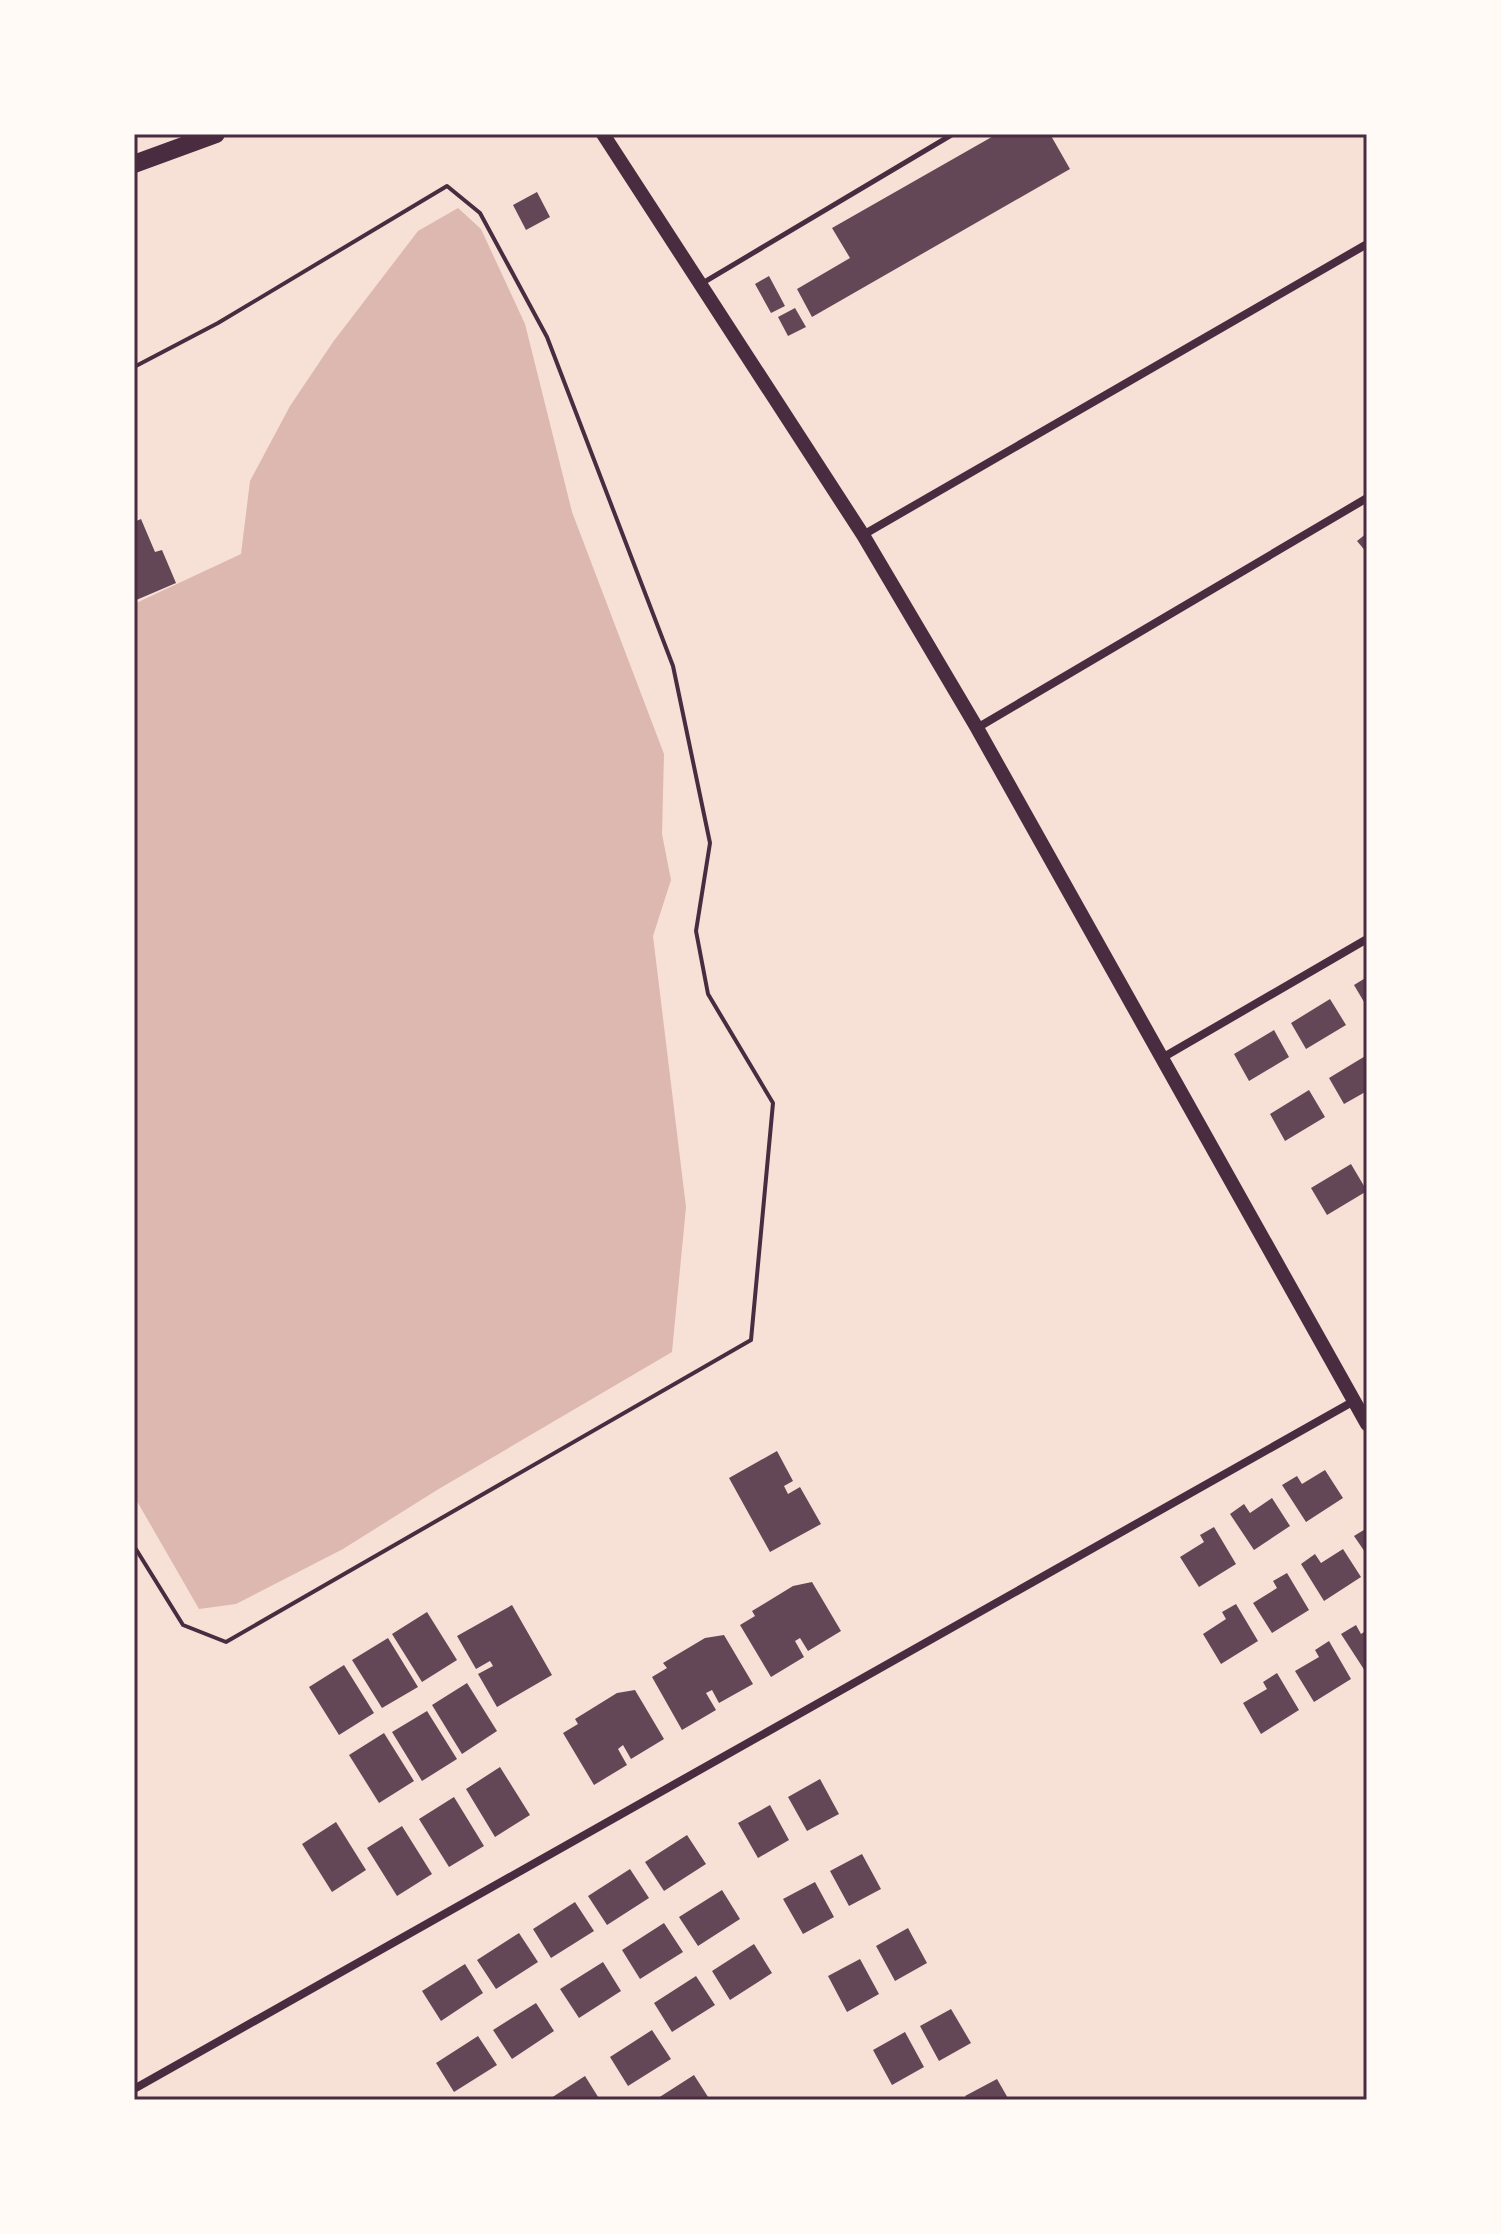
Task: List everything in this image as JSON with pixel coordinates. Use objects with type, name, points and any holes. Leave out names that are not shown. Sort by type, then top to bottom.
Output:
[{"type":"highway","points":[[134,164],[216,134]]},
{"type":"street","points":[[603,134],[863,535],[977,728],[1367,1424]]},
{"type":"street","points":[[863,535],[1367,244]]},
{"type":"street","points":[[977,728],[1367,498]]},
{"type":"street","points":[[1162,1058],[1367,939]]},
{"type":"street","points":[[134,2089],[1354,1401]]},
{"type":"lane","points":[[701,285],[953,134]]},
{"type":"path","points":[[134,367],[218,323],[447,186],[480,213],[547,337],[673,666],[710,843],[696,931],[708,994],[773,1103],[751,1340],[226,1642],[183,1625],[134,1546]]},
{"type":"shaded area","points":[[458,208],[481,229],[525,324],[572,512],[664,754],[662,834],[671,880],[653,936],[686,1207],[672,1352],[343,1549],[236,1604],[199,1609],[134,1496],[134,604],[241,554],[250,481],[290,406],[333,342],[418,231]]},
{"type":"building","points":[[997,134],[1050,134],[1070,169],[812,317],[797,289],[850,258],[832,228]]},
{"type":"building","points":[[537,192],[550,217],[526,230],[513,205]]},
{"type":"building","points":[[769,276],[785,306],[771,313],[755,284]]},
{"type":"building","points":[[795,308],[806,327],[788,336],[778,317]]},
{"type":"building","points":[[141,519],[155,552],[162,550],[176,583],[134,601],[134,522]]},
{"type":"building","points":[[1367,533],[1367,553],[1357,541]]},
{"type":"building","points":[[1367,977],[1367,1007],[1354,985]]},
{"type":"building","points":[[1330,999],[1346,1025],[1306,1049],[1291,1023]]},
{"type":"building","points":[[1274,1030],[1289,1057],[1249,1081],[1234,1054]]},
{"type":"building","points":[[1367,1055],[1367,1091],[1344,1104],[1329,1078]]},
{"type":"building","points":[[1309,1090],[1325,1117],[1285,1141],[1270,1114]]},
{"type":"building","points":[[1351,1164],[1367,1191],[1327,1215],[1311,1188]]},
{"type":"building","points":[[777,1451],[793,1481],[784,1486],[788,1494],[800,1487],[821,1524],[770,1552],[729,1478]]},
{"type":"building","points":[[1325,1470],[1343,1498],[1306,1522],[1282,1485],[1297,1476],[1302,1484]]},
{"type":"building","points":[[1272,1498],[1290,1526],[1254,1550],[1230,1514],[1244,1504],[1250,1513]]},
{"type":"building","points":[[1214,1527],[1236,1564],[1199,1587],[1180,1557],[1204,1542],[1200,1535]]},
{"type":"building","points":[[1367,1528],[1367,1555],[1354,1536]]},
{"type":"building","points":[[1343,1549],[1361,1577],[1324,1601],[1301,1564],[1315,1554],[1321,1563]]},
{"type":"building","points":[[1287,1573],[1309,1610],[1272,1633],[1253,1603],[1277,1588],[1273,1581]]},
{"type":"building","points":[[812,1582],[841,1631],[808,1651],[800,1638],[795,1641],[804,1657],[771,1677],[740,1625],[755,1616],[752,1611],[793,1586]]},
{"type":"building","points":[[1236,1604],[1258,1641],[1221,1664],[1203,1634],[1226,1619],[1222,1612]]},
{"type":"building","points":[[512,1605],[552,1675],[497,1707],[478,1674],[493,1666],[490,1661],[476,1669],[457,1636]]},
{"type":"building","points":[[427,1612],[457,1660],[422,1682],[392,1634]]},
{"type":"building","points":[[1356,1625],[1361,1634],[1367,1630],[1365,1671],[1341,1634]]},
{"type":"building","points":[[724,1635],[753,1684],[719,1703],[712,1690],[706,1693],[716,1710],[682,1730],[652,1677],[667,1668],[663,1663],[705,1638]]},
{"type":"building","points":[[388,1638],[418,1687],[382,1708],[352,1660]]},
{"type":"building","points":[[1329,1641],[1351,1679],[1314,1702],[1295,1671],[1319,1657],[1315,1650]]},
{"type":"building","points":[[344,1665],[374,1713],[339,1735],[309,1687]]},
{"type":"building","points":[[1277,1673],[1299,1710],[1261,1734],[1243,1703],[1267,1689],[1263,1682]]},
{"type":"building","points":[[467,1683],[497,1731],[462,1754],[432,1705]]},
{"type":"building","points":[[635,1690],[664,1739],[631,1759],[623,1745],[618,1749],[627,1765],[594,1785],[563,1733],[578,1724],[575,1719],[617,1693]]},
{"type":"building","points":[[427,1711],[457,1759],[422,1781],[392,1732]]},
{"type":"building","points":[[384,1733],[414,1781],[379,1803],[349,1755]]},
{"type":"building","points":[[500,1767],[530,1815],[495,1837],[466,1789]]},
{"type":"building","points":[[820,1779],[839,1814],[807,1831],[788,1797]]},
{"type":"building","points":[[454,1797],[484,1846],[449,1867],[419,1819]]},
{"type":"building","points":[[770,1805],[789,1840],[758,1858],[738,1823]]},
{"type":"building","points":[[336,1822],[366,1870],[332,1892],[302,1844]]},
{"type":"building","points":[[402,1826],[432,1874],[397,1896],[367,1848]]},
{"type":"building","points":[[687,1835],[706,1864],[664,1891],[645,1862]]},
{"type":"building","points":[[862,1854],[881,1889],[849,1906],[830,1871]]},
{"type":"building","points":[[630,1869],[649,1898],[607,1925],[588,1896]]},
{"type":"building","points":[[815,1882],[834,1917],[803,1934],[783,1899]]},
{"type":"building","points":[[722,1890],[740,1919],[698,1946],[679,1917]]},
{"type":"building","points":[[575,1902],[594,1931],[551,1958],[533,1929]]},
{"type":"building","points":[[664,1923],[683,1952],[640,1979],[622,1950]]},
{"type":"building","points":[[908,1928],[927,1963],[895,1981],[876,1946]]},
{"type":"building","points":[[519,1933],[538,1962],[496,1989],[477,1960]]},
{"type":"building","points":[[754,1944],[772,1973],[730,2000],[712,1971]]},
{"type":"building","points":[[860,1959],[879,1994],[847,2012],[828,1976]]},
{"type":"building","points":[[603,1962],[621,1991],[579,2018],[560,1989]]},
{"type":"building","points":[[465,1964],[483,1993],[441,2021],[422,1991]]},
{"type":"building","points":[[696,1976],[715,2005],[672,2032],[654,2003]]},
{"type":"building","points":[[536,2003],[554,2031],[512,2059],[493,2030]]},
{"type":"building","points":[[951,2009],[971,2043],[939,2061],[920,2026]]},
{"type":"building","points":[[652,2030],[671,2059],[628,2086],[610,2057]]},
{"type":"building","points":[[905,2032],[924,2067],[892,2085],[873,2050]]},
{"type":"building","points":[[478,2036],[497,2065],[454,2092],[436,2063]]},
{"type":"building","points":[[694,2075],[710,2100],[655,2100]]},
{"type":"building","points":[[585,2076],[600,2100],[548,2100]]},
{"type":"building","points":[[997,2079],[1009,2100],[967,2100],[965,2096]]}]
